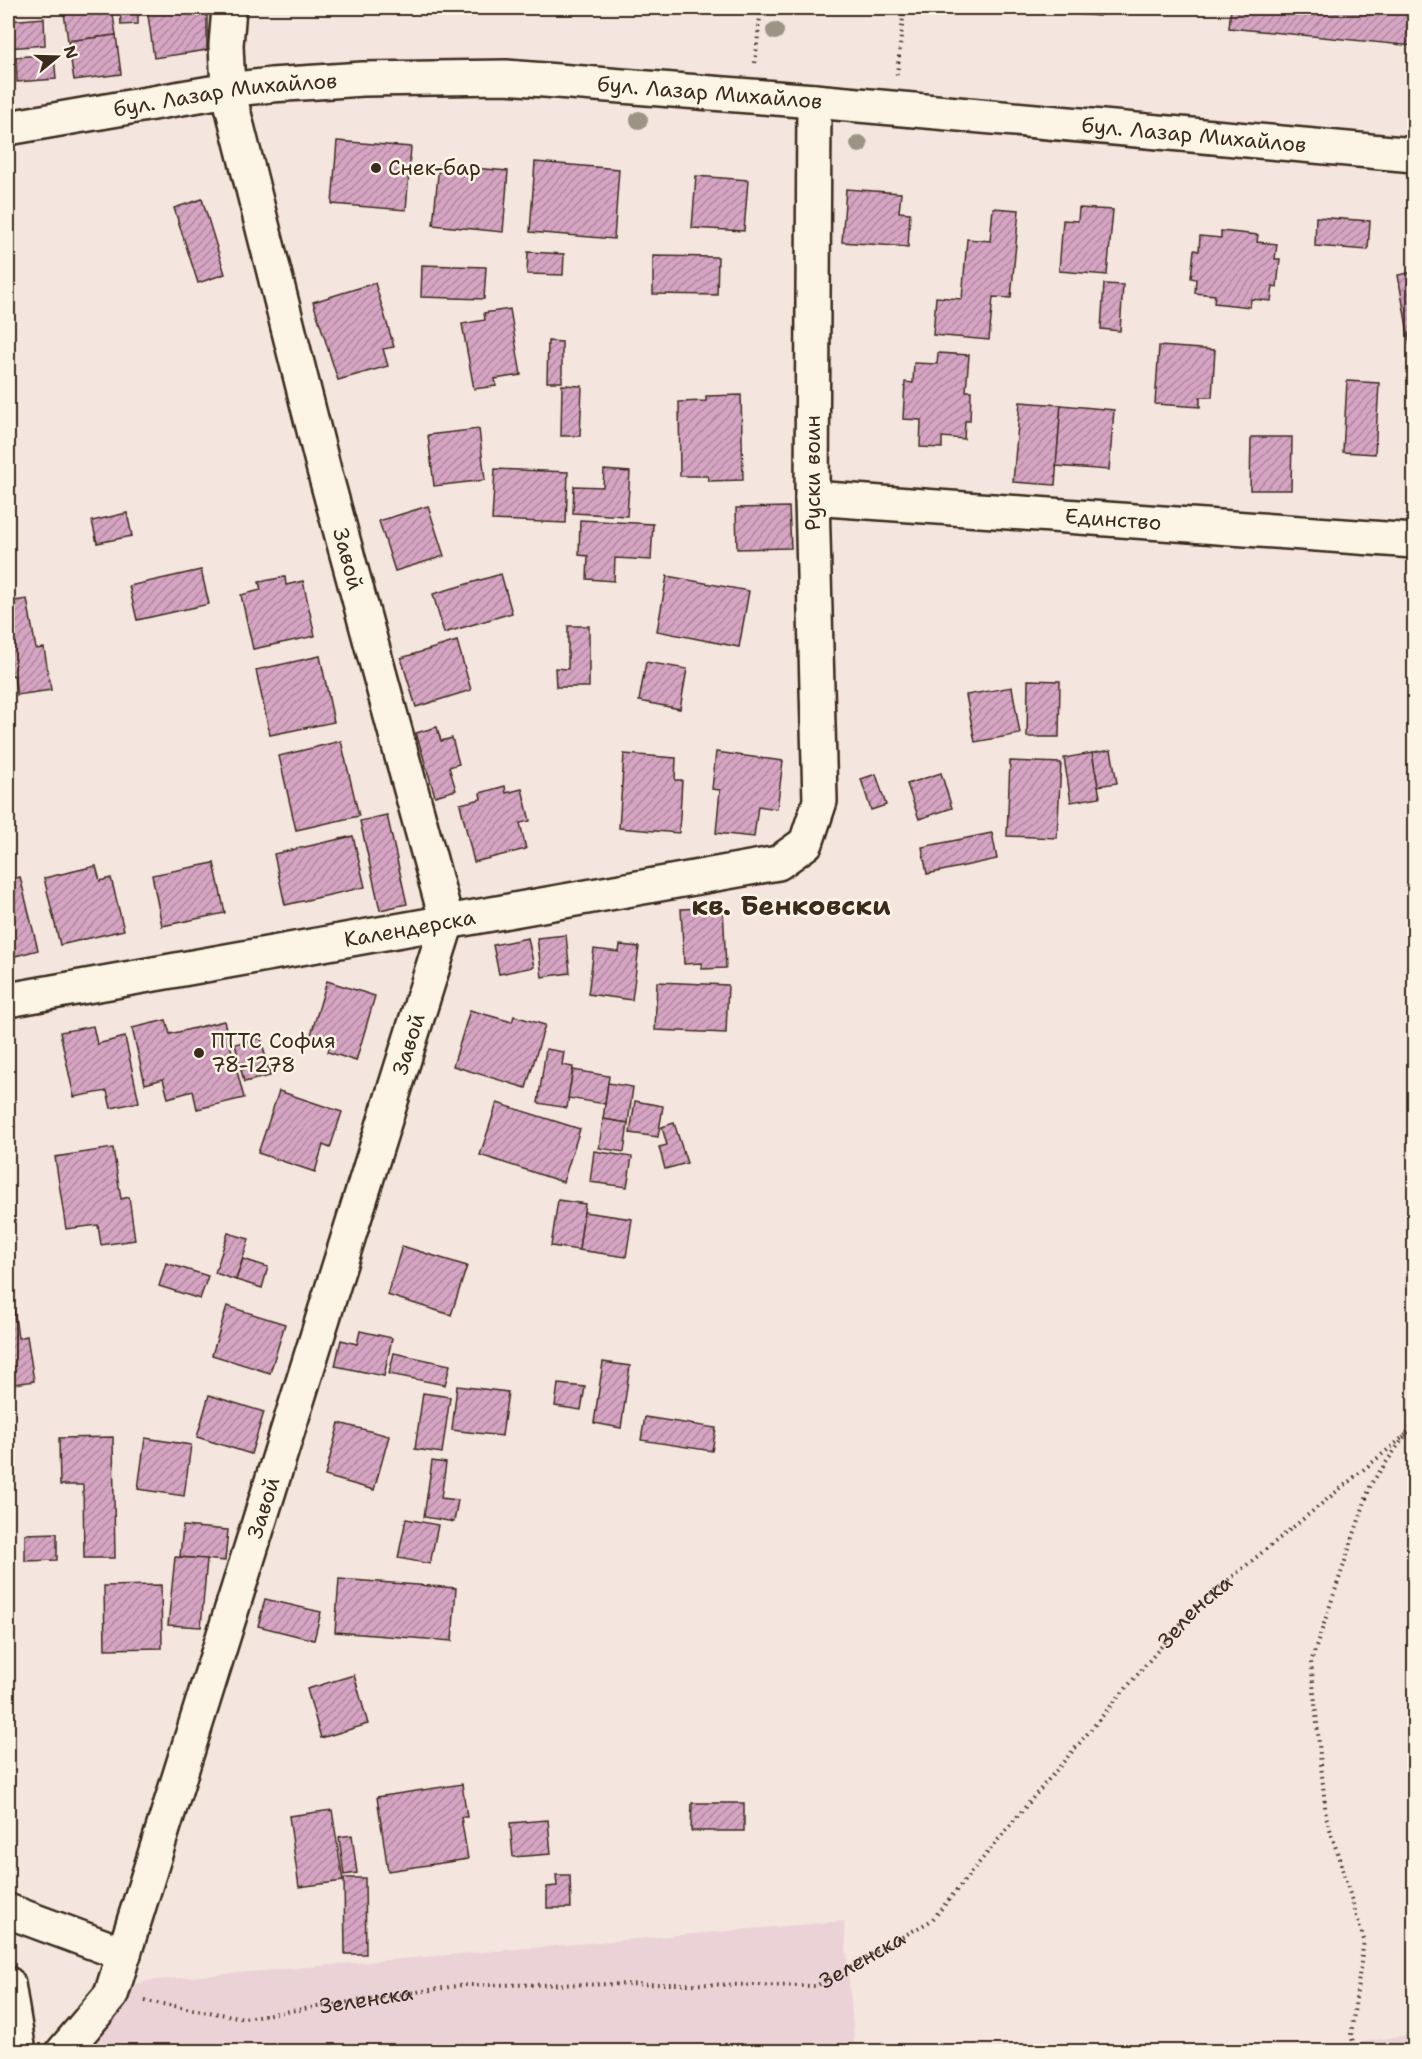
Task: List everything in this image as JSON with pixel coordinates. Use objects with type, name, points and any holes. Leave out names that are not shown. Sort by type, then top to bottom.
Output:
[{"type":"street","name":"Завой","points":[[63,2052],[111,1995],[447,922],[324,470],[228,90],[226,45],[229,8]]},
{"type":"street","name":"бул. Лазар Михайлов","points":[[8,128],[228,90],[363,79],[506,77],[814,100],[1414,155]]},
{"type":"street","name":"Руски воин","points":[[806,843],[820,801],[812,498],[814,100]]},
{"type":"street","name":"Единство","points":[[812,498],[1414,541]]},
{"type":"street","name":"Календерска","points":[[8,1000],[778,863],[806,843]]},
{"type":"street","points":[[8,1911],[124,1954]]},
{"type":"street","points":[[8,1984],[19,2052]]},
{"type":"path","points":[[752,96],[761,8]]},
{"type":"path","points":[[894,108],[904,8]]},
{"type":"path","points":[[1356,2052],[1351,2035],[1364,1940],[1326,1816],[1311,1662],[1371,1484],[1414,1423]]},
{"type":"path","name":"Зеленска","points":[[111,1995],[244,2018],[463,1985],[816,1986],[932,1920],[1193,1609],[1407,1434]]},
{"type":"shaded area","points":[[844,1921],[855,2051],[63,2052],[111,1995],[145,1981]]},
{"type":"shaded area","points":[[1414,2034],[1414,2051],[1305,2051]]},
{"type":"building","points":[[112,8],[116,35],[68,41],[64,13]]},
{"type":"building","points":[[120,8],[138,8],[138,24],[121,25]]},
{"type":"building","points":[[147,8],[207,8],[207,50],[154,58]]},
{"type":"building","points":[[1003,8],[1099,8],[1099,16]]},
{"type":"building","points":[[1231,8],[1414,8],[1414,46],[1229,28]]},
{"type":"building","points":[[44,18],[45,45],[8,48],[8,21]]},
{"type":"building","points":[[116,35],[121,74],[74,80],[68,41]]},
{"type":"building","points":[[54,54],[56,79],[17,82],[16,57]]},
{"type":"building","points":[[337,141],[411,147],[406,210],[332,204]]},
{"type":"building","points":[[535,162],[619,169],[614,239],[530,232]]},
{"type":"building","points":[[439,165],[508,171],[503,232],[433,225]]},
{"type":"building","points":[[696,176],[748,180],[744,231],[692,228]]},
{"type":"building","points":[[846,189],[901,193],[899,212],[910,213],[908,247],[842,242]]},
{"type":"building","points":[[202,199],[225,274],[198,283],[174,208]]},
{"type":"building","points":[[993,208],[1019,210],[1011,298],[993,297],[989,340],[933,335],[936,297],[962,299],[967,239],[990,241]]},
{"type":"building","points":[[1079,208],[1113,210],[1107,275],[1059,271],[1063,220],[1078,221]]},
{"type":"building","points":[[1316,217],[1370,221],[1368,250],[1315,246]]},
{"type":"building","points":[[1221,231],[1258,235],[1257,242],[1277,244],[1275,259],[1280,259],[1277,287],[1273,286],[1271,301],[1251,299],[1250,307],[1214,303],[1215,295],[1195,293],[1196,279],[1191,278],[1194,250],[1199,251],[1200,236],[1221,238]]},
{"type":"building","points":[[528,252],[564,254],[563,275],[527,274]]},
{"type":"building","points":[[653,256],[718,257],[717,295],[653,294]]},
{"type":"building","points":[[422,265],[486,267],[484,299],[421,297]]},
{"type":"building","points":[[1414,272],[1414,344],[1410,345],[1398,275]]},
{"type":"building","points":[[375,283],[394,347],[383,349],[388,366],[338,380],[313,302]]},
{"type":"building","points":[[1104,284],[1123,285],[1120,331],[1101,329]]},
{"type":"building","points":[[510,309],[521,375],[495,379],[496,386],[474,389],[462,324],[485,320],[484,313]]},
{"type":"building","points":[[548,341],[562,342],[562,382],[547,382]]},
{"type":"building","points":[[1159,346],[1215,350],[1212,397],[1200,397],[1200,407],[1155,404]]},
{"type":"building","points":[[938,353],[969,355],[966,391],[971,391],[970,421],[965,421],[964,439],[942,437],[942,448],[920,447],[921,420],[903,419],[905,382],[913,383],[914,363],[937,364]]},
{"type":"building","points":[[1347,381],[1379,383],[1375,454],[1343,452]]},
{"type":"building","points":[[562,385],[582,386],[580,436],[561,436]]},
{"type":"building","points":[[741,395],[743,480],[709,481],[708,476],[680,476],[679,402],[706,401],[706,396]]},
{"type":"building","points":[[1020,402],[1061,405],[1055,485],[1013,482]]},
{"type":"building","points":[[1061,405],[1114,410],[1109,470],[1056,466]]},
{"type":"building","points":[[479,429],[485,480],[434,486],[428,435]]},
{"type":"building","points":[[1251,437],[1292,437],[1291,490],[1250,490]]},
{"type":"building","points":[[495,469],[568,472],[566,523],[492,520]]},
{"type":"building","points":[[604,470],[630,472],[627,516],[573,513],[574,486],[603,487]]},
{"type":"building","points":[[428,506],[444,556],[395,571],[379,521]]},
{"type":"building","points":[[789,507],[791,548],[737,549],[736,508]]},
{"type":"building","points":[[127,513],[132,536],[97,543],[92,521]]},
{"type":"building","points":[[580,520],[653,524],[651,560],[615,558],[614,581],[587,579],[588,556],[579,555]]},
{"type":"building","points":[[201,570],[209,604],[137,620],[129,586]]},
{"type":"building","points":[[501,574],[512,613],[444,633],[433,594]]},
{"type":"building","points":[[667,576],[749,591],[739,647],[657,631]]},
{"type":"building","points":[[285,577],[286,585],[303,581],[315,636],[253,649],[241,595],[261,590],[259,582]]},
{"type":"building","points":[[27,599],[36,649],[44,648],[51,690],[17,695],[14,675],[8,676],[8,602]]},
{"type":"building","points":[[568,626],[589,626],[589,687],[556,687],[555,668],[568,669]]},
{"type":"building","points":[[457,641],[471,690],[416,707],[401,658]]},
{"type":"building","points":[[320,656],[334,722],[270,735],[256,670]]},
{"type":"building","points":[[646,662],[687,669],[680,709],[639,701]]},
{"type":"building","points":[[1028,680],[1060,681],[1059,737],[1027,737]]},
{"type":"building","points":[[1012,687],[1020,734],[975,742],[966,695]]},
{"type":"building","points":[[437,727],[441,741],[452,738],[459,764],[449,767],[456,790],[435,796],[416,733]]},
{"type":"building","points":[[341,741],[359,816],[296,830],[279,756]]},
{"type":"building","points":[[1111,750],[1117,783],[1098,786],[1092,753]]},
{"type":"building","points":[[716,752],[783,761],[777,809],[758,806],[754,837],[716,833],[720,790],[712,789]]},
{"type":"building","points":[[1092,753],[1100,797],[1071,802],[1064,758]]},
{"type":"building","points":[[624,754],[676,758],[675,780],[682,780],[679,833],[619,828]]},
{"type":"building","points":[[1010,761],[1061,763],[1057,838],[1007,836]]},
{"type":"building","points":[[941,773],[952,808],[919,819],[907,784]]},
{"type":"building","points":[[876,774],[886,805],[871,810],[861,779]]},
{"type":"building","points":[[505,786],[506,793],[522,789],[530,821],[520,823],[526,849],[474,862],[460,804],[481,799],[480,793]]},
{"type":"building","points":[[387,815],[407,904],[380,910],[360,821]]},
{"type":"building","points":[[992,833],[997,859],[927,874],[922,847]]},
{"type":"building","points":[[353,836],[365,887],[285,905],[274,854]]},
{"type":"building","points":[[214,863],[225,913],[162,926],[152,875]]},
{"type":"building","points":[[96,866],[100,881],[111,878],[124,930],[60,945],[44,878]]},
{"type":"building","points":[[20,877],[38,950],[8,958],[8,880]]},
{"type":"building","points":[[723,907],[726,968],[702,969],[702,963],[684,964],[681,909]]},
{"type":"building","points":[[566,935],[570,973],[542,977],[537,938]]},
{"type":"building","points":[[528,938],[534,967],[499,974],[493,945]]},
{"type":"building","points":[[620,945],[639,947],[632,1000],[588,994],[594,949],[619,952]]},
{"type":"building","points":[[327,981],[375,996],[356,1061],[328,1052],[330,1044],[310,1038]]},
{"type":"building","points":[[657,982],[728,985],[726,1033],[655,1030]]},
{"type":"building","points":[[470,1010],[512,1022],[514,1016],[545,1025],[526,1088],[453,1066]]},
{"type":"building","points":[[166,1020],[170,1034],[224,1021],[244,1098],[197,1109],[193,1091],[168,1098],[163,1079],[145,1084],[132,1028]]},
{"type":"building","points":[[93,1026],[97,1044],[125,1037],[139,1102],[111,1108],[107,1091],[74,1097],[60,1032]]},
{"type":"building","points":[[261,1038],[270,1076],[244,1082],[235,1044]]},
{"type":"building","points":[[546,1049],[564,1052],[562,1065],[573,1067],[567,1108],[538,1103]]},
{"type":"building","points":[[573,1070],[609,1076],[605,1104],[568,1098]]},
{"type":"building","points":[[608,1083],[633,1087],[628,1123],[603,1119]]},
{"type":"building","points":[[279,1091],[342,1112],[330,1148],[323,1145],[315,1172],[258,1153]]},
{"type":"building","points":[[635,1101],[663,1106],[658,1137],[630,1133]]},
{"type":"building","points":[[497,1103],[580,1129],[563,1182],[480,1155]]},
{"type":"building","points":[[603,1119],[628,1123],[624,1152],[599,1148]]},
{"type":"building","points":[[674,1123],[687,1163],[665,1169],[659,1147],[667,1145],[662,1127]]},
{"type":"building","points":[[113,1148],[121,1199],[129,1197],[135,1240],[101,1245],[98,1225],[66,1229],[55,1157]]},
{"type":"building","points":[[594,1151],[632,1157],[627,1187],[590,1182]]},
{"type":"building","points":[[558,1200],[585,1204],[579,1250],[551,1246]]},
{"type":"building","points":[[584,1212],[632,1219],[626,1257],[579,1250]]},
{"type":"building","points":[[228,1233],[249,1239],[236,1280],[215,1273]]},
{"type":"building","points":[[402,1246],[467,1266],[451,1315],[387,1295]]},
{"type":"building","points":[[243,1259],[268,1267],[262,1288],[236,1280]]},
{"type":"building","points":[[166,1263],[208,1276],[200,1299],[159,1286]]},
{"type":"building","points":[[8,1287],[11,1287],[18,1338],[27,1336],[34,1381],[8,1385]]},
{"type":"building","points":[[227,1306],[285,1324],[270,1373],[212,1355]]},
{"type":"building","points":[[360,1331],[392,1338],[384,1376],[335,1366],[341,1340],[357,1344]]},
{"type":"building","points":[[394,1353],[450,1365],[445,1385],[389,1374]]},
{"type":"building","points":[[603,1362],[630,1366],[621,1428],[594,1423]]},
{"type":"building","points":[[558,1384],[585,1387],[581,1410],[555,1406]]},
{"type":"building","points":[[457,1386],[508,1392],[502,1436],[452,1430]]},
{"type":"building","points":[[423,1393],[450,1397],[442,1453],[415,1449]]},
{"type":"building","points":[[209,1395],[264,1412],[251,1454],[197,1437]]},
{"type":"building","points":[[645,1417],[716,1428],[712,1451],[641,1440]]},
{"type":"building","points":[[339,1423],[389,1436],[374,1490],[325,1476]]},
{"type":"building","points":[[113,1437],[115,1558],[84,1558],[83,1485],[60,1485],[59,1438]]},
{"type":"building","points":[[145,1438],[191,1445],[184,1496],[138,1489]]},
{"type":"building","points":[[432,1461],[446,1463],[441,1498],[458,1500],[454,1522],[424,1517]]},
{"type":"building","points":[[406,1519],[438,1525],[430,1564],[398,1558]]},
{"type":"building","points":[[183,1526],[228,1530],[225,1561],[180,1557]]},
{"type":"building","points":[[57,1533],[57,1560],[25,1561],[25,1534]]},
{"type":"building","points":[[175,1557],[207,1559],[201,1627],[168,1625]]},
{"type":"building","points":[[339,1579],[456,1588],[452,1641],[335,1632]]},
{"type":"building","points":[[161,1585],[162,1648],[105,1649],[104,1586]]},
{"type":"building","points":[[265,1599],[321,1612],[314,1640],[258,1626]]},
{"type":"building","points":[[354,1675],[368,1724],[321,1738],[307,1689]]},
{"type":"building","points":[[462,1784],[467,1817],[461,1817],[468,1859],[388,1871],[377,1797]]},
{"type":"building","points":[[692,1803],[744,1803],[744,1831],[691,1831]]},
{"type":"building","points":[[332,1810],[343,1881],[299,1887],[289,1816]]},
{"type":"building","points":[[548,1820],[551,1854],[513,1857],[510,1823]]},
{"type":"building","points":[[352,1835],[357,1873],[344,1875],[339,1837]]},
{"type":"building","points":[[556,1875],[570,1875],[571,1908],[547,1908],[547,1887],[557,1886]]},
{"type":"building","points":[[344,1878],[365,1878],[366,1954],[345,1954]]},
{"type":"place","name":"Снек-бар","points":[[376,168]]},
{"type":"place","name":"ПТТС София 78-1278","points":[[199,1053]]},
{"type":"district","name":"кв. Бенковски","points":[[791,906]]}]
